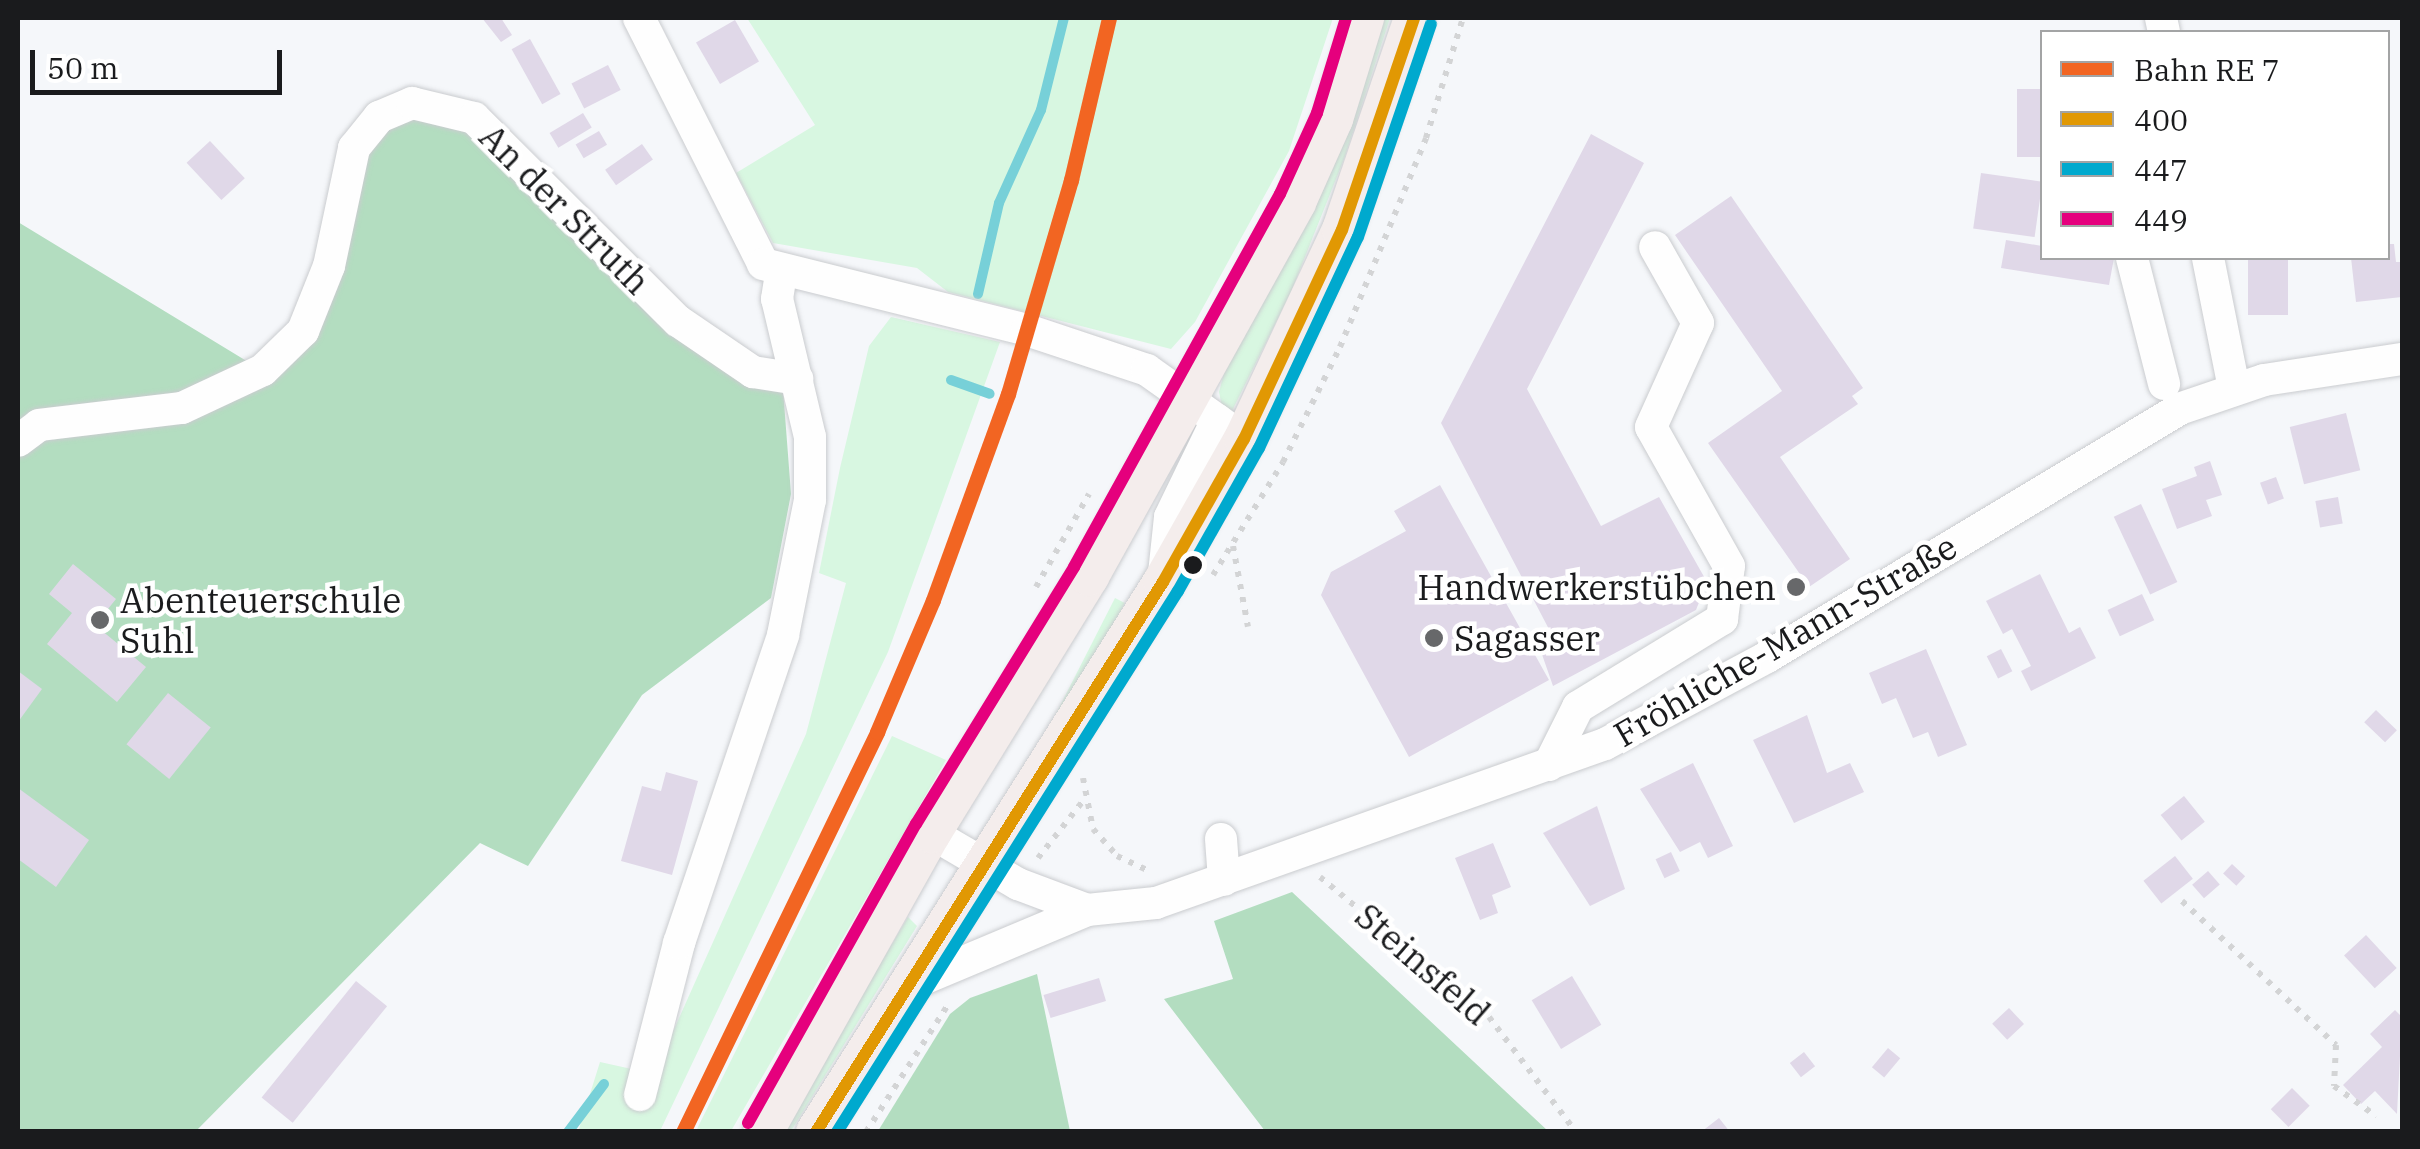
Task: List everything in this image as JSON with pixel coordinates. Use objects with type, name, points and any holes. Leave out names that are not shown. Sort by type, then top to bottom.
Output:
[{"type":"main road","points":[[816,1132],[1163,582],[1216,419],[1316,164],[1364,18]]},
{"type":"main road","points":[[764,1132],[932,832],[1342,230],[1414,18]]},
{"type":"street","points":[[640,18],[763,264],[782,273],[1027,330],[1147,370],[1216,419]]},
{"type":"street","name":"An der Struth","points":[[18,441],[39,424],[182,408],[264,370],[303,331],[328,266],[354,148],[379,117],[412,103],[474,118],[678,321],[753,372],[797,379]]},
{"type":"street","points":[[1549,765],[1578,707],[1722,619],[1728,566],[1651,427],[1698,323],[1655,247]]},
{"type":"street","points":[[2133,260],[2164,384]]},
{"type":"street","points":[[2208,260],[2234,388]]},
{"type":"street","points":[[640,1095],[678,943],[783,635],[810,500],[810,437],[777,299],[782,273]]},
{"type":"street","name":"Fröhliche-Mann-Straße","points":[[932,832],[1036,893],[1087,910],[1156,903],[1549,765],[1672,710],[2179,408],[2234,388],[2402,359]]},
{"type":"street","points":[[1221,838],[1224,880]]},
{"type":"street","points":[[904,987],[1087,910]]},
{"type":"path","points":[[1233,544],[1248,628]]},
{"type":"path","points":[[1083,801],[1093,829],[1117,856],[1159,873]]},
{"type":"path","name":"Steinsfeld","points":[[1292,856],[1489,1017],[1576,1132]]},
{"type":"path","points":[[2182,902],[2336,1045],[2334,1086],[2376,1116]]},
{"type":"path","points":[[866,1132],[962,990]]},
{"type":"green space","points":[[747,18],[1333,18],[1289,151],[1195,322],[1171,349],[948,292],[917,268],[773,243],[736,173],[815,125]]},
{"type":"green space","points":[[1383,18],[1390,18],[1344,159],[1291,292],[1230,415],[1223,412],[1219,392],[1225,369]]},
{"type":"green space","points":[[411,119],[470,129],[783,389],[791,494],[771,598],[642,695],[528,866],[480,843],[196,1131],[18,1131],[18,222],[273,377],[366,152],[386,130]]},
{"type":"green space","points":[[891,317],[1000,342],[888,652],[660,1131],[578,1132],[600,1062],[654,1074],[806,734],[846,583],[819,573],[840,468],[869,346]]},
{"type":"green space","points":[[1115,598],[1125,603],[1059,733],[1049,728]]},
{"type":"green space","points":[[892,736],[946,760],[731,1131],[696,1131]]},
{"type":"green space","points":[[1292,892],[1548,1131],[1265,1131],[1164,999],[1233,979],[1214,921]]},
{"type":"green space","points":[[908,917],[917,926],[791,1131],[780,1132]]},
{"type":"green space","points":[[1037,974],[1070,1131],[878,1131],[950,1014],[970,998]]},
{"type":"building","points":[[482,18],[501,18],[512,35],[501,42]]},
{"type":"building","points":[[735,20],[759,62],[720,84],[696,42]]},
{"type":"building","points":[[530,39],[561,94],[542,104],[512,49]]},
{"type":"building","points":[[608,65],[621,90],[584,109],[571,84]]},
{"type":"building","points":[[2017,89],[2040,89],[2040,157],[2017,157]]},
{"type":"building","points":[[583,113],[592,128],[558,148],[550,133]]},
{"type":"building","points":[[599,131],[607,145],[584,158],[576,144]]},
{"type":"building","points":[[1591,134],[1644,163],[1527,389],[1601,526],[1659,497],[1707,582],[1696,610],[1553,686],[1538,643],[1552,635],[1441,423]]},
{"type":"building","points":[[210,141],[245,178],[221,200],[187,163]]},
{"type":"building","points":[[642,144],[653,160],[616,185],[605,170]]},
{"type":"building","points":[[1981,173],[2040,181],[2035,237],[1973,228]]},
{"type":"building","points":[[1731,196],[1863,388],[1852,396],[1858,404],[1780,457],[1850,559],[1809,587],[1708,443],[1782,391],[1675,235]]},
{"type":"building","points":[[2006,240],[2040,246],[2040,260],[2114,260],[2109,285],[2001,268]]},
{"type":"building","points":[[2390,244],[2394,244],[2396,262],[2402,262],[2402,297],[2356,302],[2351,260],[2390,260]]},
{"type":"building","points":[[2248,260],[2288,260],[2288,315],[2248,315]]},
{"type":"building","points":[[2346,413],[2360,470],[2304,484],[2290,427]]},
{"type":"building","points":[[2210,461],[2222,495],[2206,500],[2212,516],[2177,529],[2162,489],[2197,476],[2194,467]]},
{"type":"building","points":[[2276,477],[2284,499],[2268,504],[2260,483]]},
{"type":"building","name":"Sagasser","points":[[1440,485],[1549,680],[1409,757],[1321,595],[1331,572],[1406,531],[1394,511]]},
{"type":"building","points":[[2338,497],[2343,524],[2320,528],[2315,501]]},
{"type":"building","points":[[2141,504],[2177,582],[2150,595],[2114,517]]},
{"type":"building","points":[[73,564],[116,599],[95,625],[146,667],[117,702],[47,644],[72,613],[49,594]]},
{"type":"building","points":[[2040,574],[2069,633],[2080,627],[2096,658],[2031,691],[2021,671],[2031,666],[2012,629],[2003,634],[1986,601]]},
{"type":"building","points":[[2142,594],[2154,620],[2120,636],[2108,610]]},
{"type":"building","points":[[1926,649],[1967,745],[1938,757],[1928,732],[1913,738],[1896,698],[1882,704],[1869,673]]},
{"type":"building","points":[[2001,649],[2012,671],[1998,679],[1987,656]]},
{"type":"building","points":[[18,671],[42,689],[18,722]]},
{"type":"building","points":[[168,693],[211,728],[169,779],[126,744]]},
{"type":"building","points":[[2376,710],[2397,730],[2385,742],[2364,722]]},
{"type":"building","points":[[1807,715],[1827,773],[1850,763],[1864,792],[1794,823],[1753,740]]},
{"type":"building","points":[[1693,763],[1733,846],[1708,858],[1700,842],[1680,852],[1640,789]]},
{"type":"building","points":[[666,772],[698,781],[672,875],[621,861],[642,786],[661,791]]},
{"type":"building","points":[[18,788],[89,840],[56,887],[18,859]]},
{"type":"building","points":[[2184,796],[2205,822],[2181,841],[2161,815]]},
{"type":"building","points":[[1597,806],[1625,889],[1590,906],[1543,833]]},
{"type":"building","points":[[1493,843],[1511,887],[1492,895],[1498,913],[1480,920],[1455,858]]},
{"type":"building","points":[[1671,852],[1680,871],[1664,878],[1656,859]]},
{"type":"building","points":[[2175,856],[2193,879],[2161,903],[2143,881]]},
{"type":"building","points":[[2232,864],[2245,876],[2236,886],[2223,874]]},
{"type":"building","points":[[2208,871],[2220,885],[2204,898],[2192,885]]},
{"type":"building","points":[[2366,935],[2397,968],[2375,988],[2344,955]]},
{"type":"building","points":[[1572,976],[1601,1025],[1561,1049],[1532,1000]]},
{"type":"building","points":[[1099,978],[1106,1001],[1051,1018],[1044,995]]},
{"type":"building","points":[[356,981],[387,1006],[293,1123],[262,1098]]},
{"type":"building","points":[[2009,1008],[2024,1024],[2007,1040],[1992,1024]]},
{"type":"building","points":[[2395,1010],[2402,1017],[2397,1114],[2375,1091],[2361,1104],[2343,1085],[2382,1047],[2370,1034]]},
{"type":"building","points":[[1888,1048],[1900,1058],[1884,1077],[1872,1067]]},
{"type":"building","points":[[1804,1052],[1815,1066],[1801,1077],[1790,1063]]},
{"type":"building","points":[[2292,1088],[2310,1106],[2288,1127],[2271,1109]]},
{"type":"building","points":[[1719,1118],[1730,1132],[1701,1132]]},
{"type":"waterway","points":[[978,294],[999,203],[1041,110],[1064,18]]},
{"type":"waterway","points":[[951,380],[990,394]]},
{"type":"waterway","points":[[568,1132],[604,1084]]},
{"type":"transit line","points":[[683,1132],[877,732],[933,600],[1008,394],[1071,180],[1109,18]]},
{"type":"transit line","name":"449","points":[[748,1123],[916,824],[1074,567],[1280,194],[1317,113],[1346,18]]},
{"type":"transit line","name":"400","points":[[816,1132],[1163,582],[1244,439],[1342,230],[1414,18]]},
{"type":"transit line","name":"447","points":[[837,1132],[1178,591],[1259,448],[1358,237],[1431,24]]},
{"type":"place","name":"Handwerkerstübchen","points":[[1796,587]]},
{"type":"place","name":"Abenteuerschule Suhl","points":[[100,620]]},
{"type":"place","name":"Sagasser","points":[[1434,638]]}]
